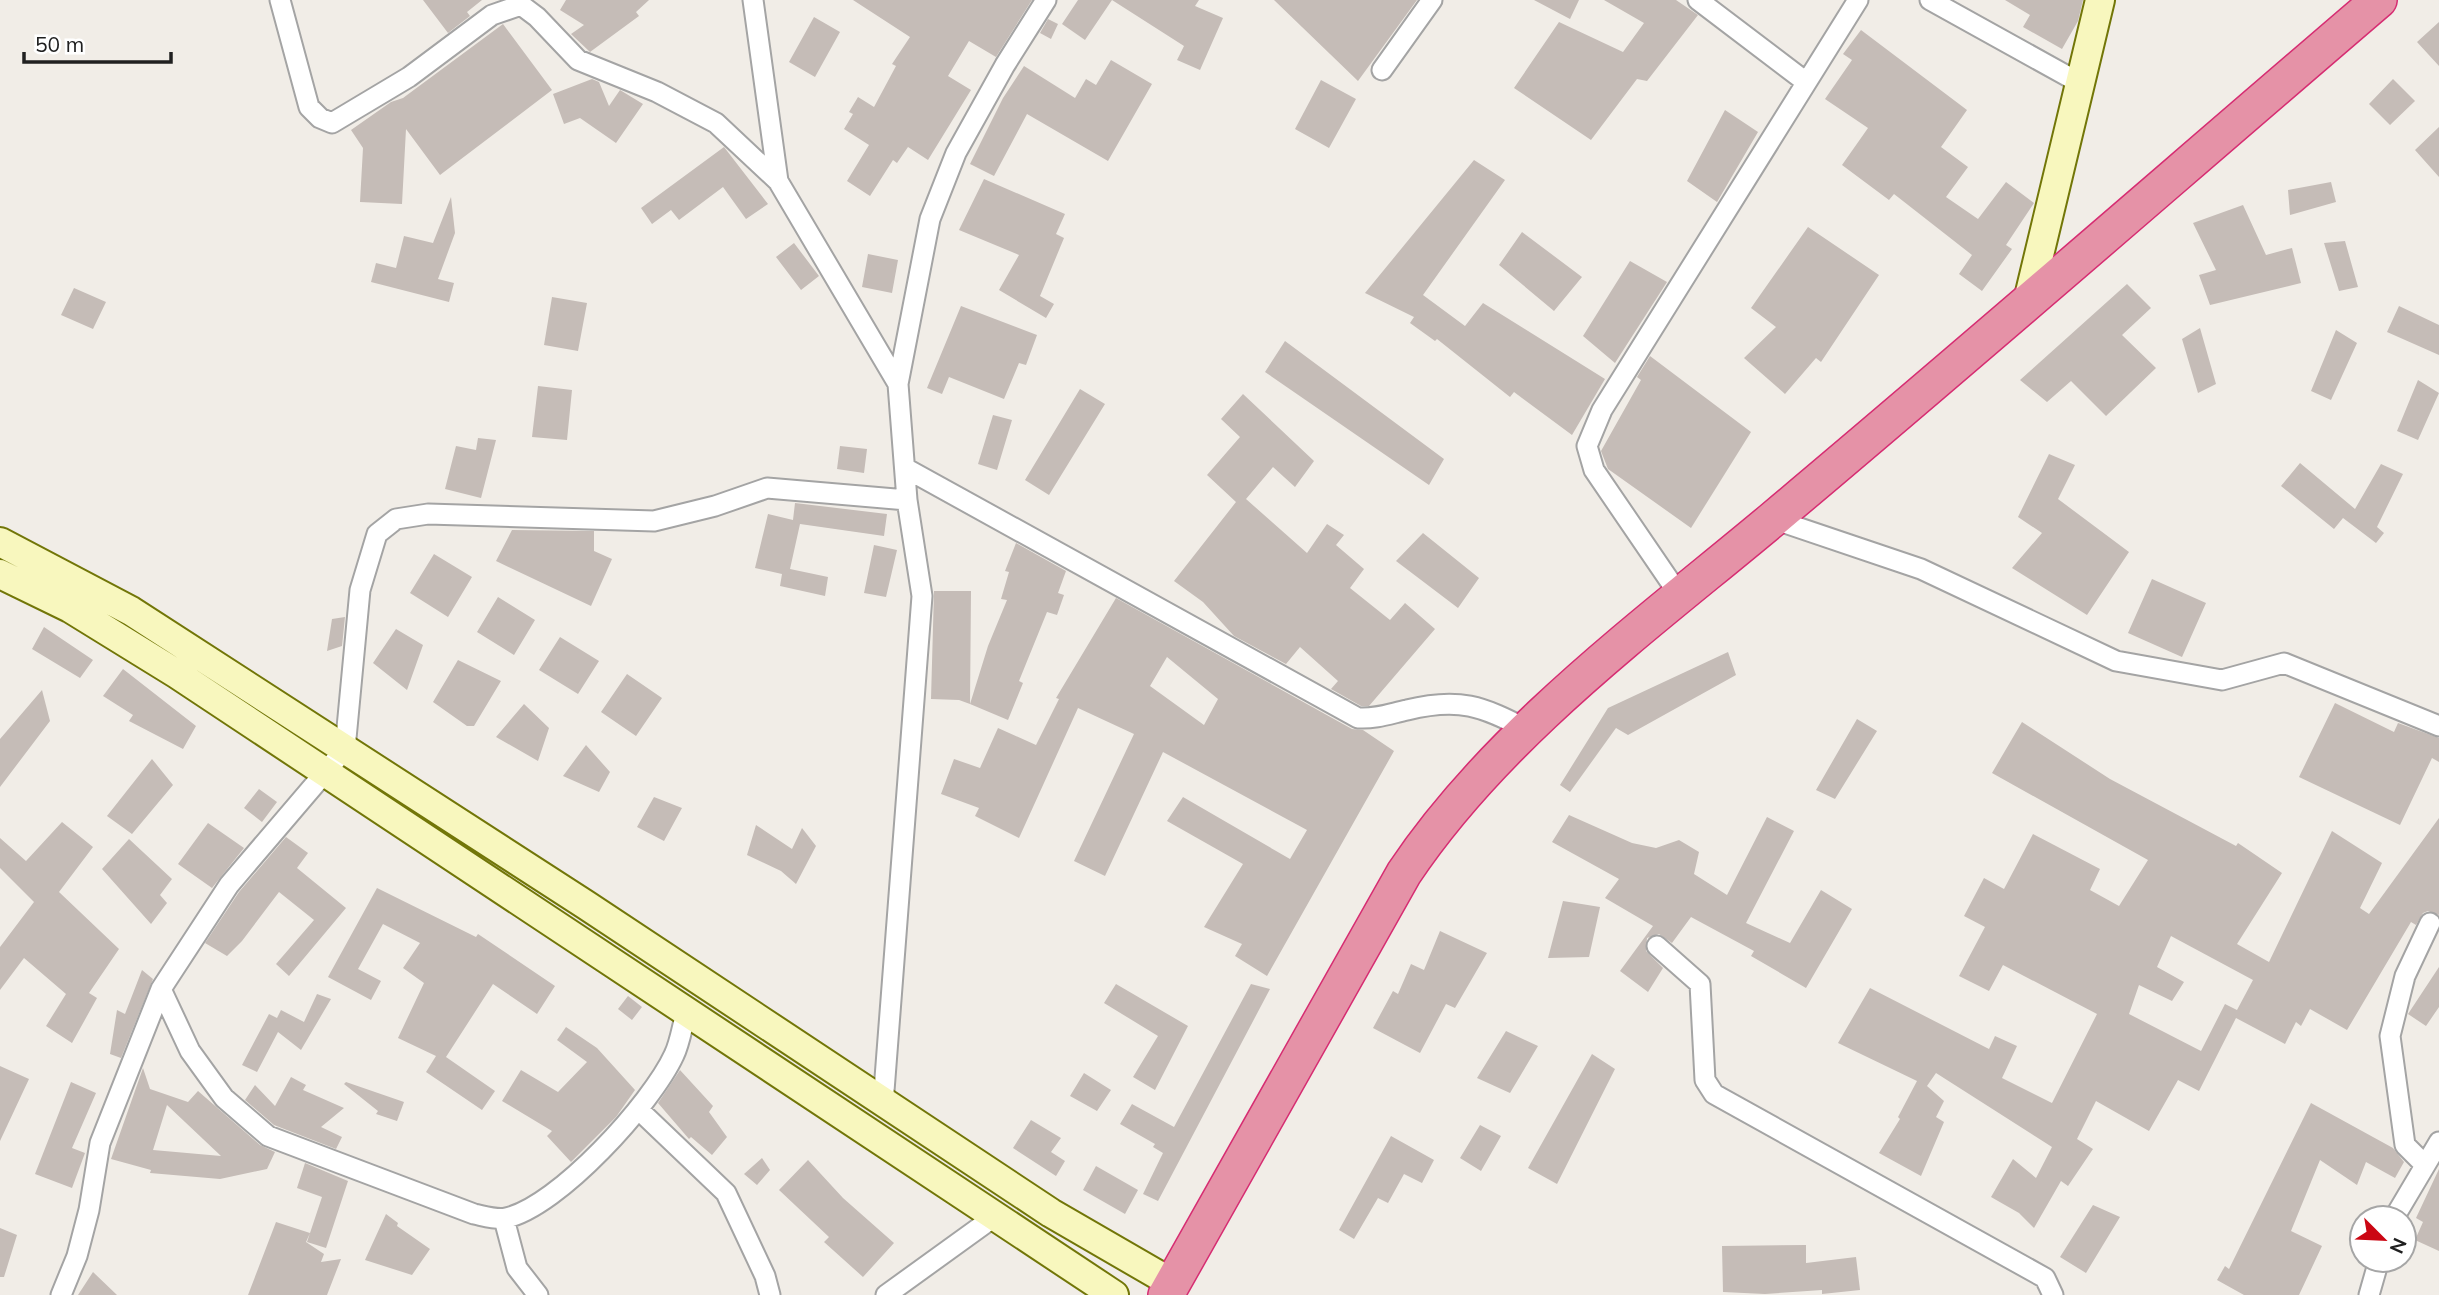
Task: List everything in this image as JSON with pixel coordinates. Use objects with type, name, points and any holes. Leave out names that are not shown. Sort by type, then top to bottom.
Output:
[{"type":"highway","points":[[1169,1289],[1404,873],[1435,826],[1474,780],[1680,596],[2379,0]]},
{"type":"street","points":[[280,0],[309,107],[320,118],[332,123],[409,78],[492,15],[521,5],[537,17],[578,60],[657,92],[716,123],[778,181],[898,384]]},
{"type":"street","points":[[752,0],[778,181]]},
{"type":"street","points":[[883,1104],[922,596],[907,500],[907,469],[898,384],[930,219],[956,153],[1005,65],[1046,0]]},
{"type":"street","points":[[1382,70],[1432,0]]},
{"type":"street","points":[[1698,0],[1806,82]]},
{"type":"street","points":[[1680,596],[1594,470],[1587,446],[1602,410],[1858,0]]},
{"type":"street","points":[[1930,0],[2078,82]]},
{"type":"street","points":[[2028,301],[2078,82],[2100,0]]},
{"type":"street","points":[[907,469],[1358,718],[1378,719],[1453,702],[1492,711],[1528,730]]},
{"type":"street","points":[[61,1295],[77,1256],[89,1210],[100,1143],[162,989],[229,885],[345,749],[360,590],[377,534],[396,519],[428,514],[653,521],[715,506],[767,488],[907,500]]},
{"type":"street","points":[[1773,519],[1921,569],[2116,661],[2222,680],[2284,663],[2439,726]]},
{"type":"street","points":[[0,542],[131,611],[1169,1289]]},
{"type":"street","points":[[0,574],[70,608],[326,773],[1114,1295]]},
{"type":"street","points":[[2425,1165],[2405,1145],[2390,1036],[2405,976],[2430,923]]},
{"type":"street","points":[[1657,946],[1700,984],[1705,1080],[1714,1094],[2045,1278],[2053,1295]]},
{"type":"street","points":[[162,989],[190,1051],[224,1098],[268,1136],[474,1214],[504,1219],[539,1206],[581,1169],[638,1109],[674,1055],[686,1013]]},
{"type":"street","points":[[638,1109],[726,1193],[765,1276],[770,1295]]},
{"type":"street","points":[[2402,1204],[2439,1142]]},
{"type":"street","points":[[886,1295],[995,1217]]},
{"type":"street","points":[[504,1219],[517,1268],[538,1295]]},
{"type":"street","points":[[2369,1295],[2375,1274]]},
{"type":"building","points":[[423,0],[482,0],[467,12],[470,16],[448,33]]},
{"type":"building","points":[[566,0],[649,0],[636,12],[639,16],[590,52],[571,34],[584,25],[560,10]]},
{"type":"building","points":[[853,0],[1032,0],[996,57],[969,41],[948,76],[971,90],[928,160],[908,147],[897,163],[893,160],[870,196],[847,181],[869,145],[844,129],[853,114],[849,112],[858,97],[874,107],[896,66],[892,64],[910,37]]},
{"type":"building","points":[[1078,0],[1112,0],[1085,40],[1062,24]]},
{"type":"building","points":[[1112,0],[1199,0],[1195,6],[1223,18],[1200,70],[1177,60],[1184,46]]},
{"type":"building","points":[[1274,0],[1417,0],[1358,81]]},
{"type":"building","points":[[1534,0],[1579,0],[1570,19]]},
{"type":"building","points":[[1604,0],[1676,0],[1698,15],[1647,81],[1637,79],[1591,140],[1514,88],[1559,22],[1623,52],[1644,23]]},
{"type":"building","points":[[2005,0],[2083,0],[2078,21],[2062,49],[2023,27],[2030,15]]},
{"type":"building","points":[[814,17],[840,32],[815,77],[789,62]]},
{"type":"building","points":[[1048,19],[1058,24],[1051,39],[1040,33]]},
{"type":"building","points":[[2439,22],[2439,66],[2417,42]]},
{"type":"building","points":[[503,24],[552,90],[440,175],[406,129],[402,204],[360,202],[363,148],[351,130],[391,102],[403,98]]},
{"type":"building","points":[[1861,30],[1967,110],[1941,147],[1968,167],[1946,197],[1978,219],[2006,182],[2034,203],[2006,245],[2012,249],[1982,291],[1959,274],[1972,255],[1894,194],[1889,200],[1842,165],[1868,128],[1825,99],[1852,60],[1843,54]]},
{"type":"building","points":[[1111,60],[1152,84],[1108,161],[1027,114],[994,176],[970,164],[1003,98],[1024,66],[1075,98],[1086,79],[1096,85]]},
{"type":"building","points":[[592,79],[599,82],[609,106],[620,90],[643,104],[616,143],[580,118],[564,124],[553,94]]},
{"type":"building","points":[[2393,79],[2415,101],[2390,125],[2369,104]]},
{"type":"building","points":[[1321,80],[1356,99],[1329,148],[1295,129]]},
{"type":"building","points":[[1725,110],[1758,132],[1717,202],[1687,181]]},
{"type":"building","points":[[2439,127],[2439,177],[2415,150]]},
{"type":"building","points":[[724,147],[768,204],[746,219],[723,187],[679,220],[671,210],[652,224],[641,208]]},
{"type":"building","points":[[1474,160],[1505,180],[1423,295],[1465,326],[1483,303],[1605,379],[1572,435],[1514,392],[1510,397],[1437,339],[1435,341],[1410,323],[1414,317],[1365,293]]},
{"type":"building","points":[[984,179],[1065,214],[1056,234],[1064,238],[1040,296],[1054,304],[1046,318],[999,290],[1019,255],[959,230]]},
{"type":"building","points":[[2331,182],[2336,202],[2290,215],[2288,190]]},
{"type":"building","points":[[451,197],[455,233],[438,279],[454,283],[449,302],[371,282],[376,263],[396,268],[404,236],[433,243]]},
{"type":"building","points":[[2243,205],[2266,255],[2292,248],[2301,283],[2210,305],[2199,275],[2216,270],[2193,223]]},
{"type":"building","points":[[1808,227],[1879,275],[1821,362],[1816,358],[1785,394],[1744,358],[1776,327],[1751,308]]},
{"type":"building","points":[[1522,232],[1582,277],[1554,311],[1499,265]]},
{"type":"building","points":[[2345,241],[2358,287],[2339,291],[2324,243]]},
{"type":"building","points":[[794,243],[819,276],[801,290],[776,257]]},
{"type":"building","points":[[868,254],[898,260],[892,293],[862,287]]},
{"type":"building","points":[[1630,261],[1667,282],[1615,363],[1583,336]]},
{"type":"building","points":[[2127,284],[2151,308],[2122,335],[2156,368],[2106,416],[2071,381],[2047,402],[2020,380]]},
{"type":"building","points":[[74,288],[106,302],[93,329],[61,315]]},
{"type":"building","points":[[552,297],[587,303],[578,351],[544,345]]},
{"type":"building","points":[[961,306],[1037,335],[1026,365],[1019,363],[1004,399],[949,377],[942,394],[927,388]]},
{"type":"building","points":[[2399,306],[2439,325],[2439,355],[2387,332]]},
{"type":"building","points":[[2200,328],[2216,384],[2198,393],[2182,339]]},
{"type":"building","points":[[2336,330],[2357,343],[2331,400],[2311,391]]},
{"type":"building","points":[[1285,341],[1444,459],[1429,485],[1265,372]]},
{"type":"building","points":[[1650,356],[1751,432],[1691,528],[1608,469],[1601,451],[1641,380],[1637,377]]},
{"type":"building","points":[[2418,380],[2439,393],[2418,440],[2397,431]]},
{"type":"building","points":[[538,386],[572,390],[567,440],[532,437]]},
{"type":"building","points":[[1080,389],[1105,404],[1049,495],[1025,480]]},
{"type":"building","points":[[1243,394],[1314,461],[1295,487],[1273,467],[1246,499],[1307,553],[1327,524],[1344,535],[1336,545],[1364,569],[1350,588],[1390,620],[1405,603],[1435,629],[1369,706],[1361,706],[1331,689],[1338,681],[1300,647],[1286,664],[1234,636],[1203,602],[1174,581],[1236,502],[1207,475],[1240,437],[1221,419]]},
{"type":"building","points":[[993,415],[1012,420],[997,470],[978,464]]},
{"type":"building","points":[[478,438],[496,440],[481,498],[445,489],[456,446],[476,450]]},
{"type":"building","points":[[840,446],[867,449],[864,473],[837,469]]},
{"type":"building","points":[[2049,454],[2075,465],[2058,499],[2129,552],[2087,615],[2012,568],[2042,533],[2018,517]]},
{"type":"building","points":[[2300,463],[2355,509],[2381,464],[2403,474],[2377,527],[2384,533],[2376,543],[2343,518],[2334,529],[2281,486]]},
{"type":"building","points":[[795,503],[887,514],[884,536],[800,524],[790,569],[828,577],[825,596],[780,586],[782,574],[755,568],[768,514],[793,520]]},
{"type":"building","points":[[512,530],[594,531],[594,551],[612,559],[591,606],[496,561]]},
{"type":"building","points":[[1423,533],[1479,578],[1458,608],[1396,561]]},
{"type":"building","points":[[1016,543],[1066,571],[1058,593],[1064,595],[1057,615],[1047,612],[1019,681],[1023,683],[1008,720],[970,704],[988,646],[1007,600],[1001,599],[1009,572],[1005,571]]},
{"type":"building","points":[[874,545],[897,550],[886,597],[864,593]]},
{"type":"building","points":[[434,554],[472,577],[448,617],[410,593]]},
{"type":"building","points":[[2152,579],[2206,603],[2182,657],[2128,633]]},
{"type":"building","points":[[934,591],[971,591],[970,704],[959,700],[931,699]]},
{"type":"building","points":[[498,597],[535,620],[514,655],[477,632]]},
{"type":"building","points":[[1116,598],[1352,729],[1363,730],[1394,751],[1267,976],[1235,956],[1242,944],[1204,927],[1243,864],[1167,821],[1183,797],[1290,859],[1307,830],[1163,752],[1105,876],[1074,861],[1134,734],[1078,708],[1019,838],[975,816],[979,808],[941,794],[954,759],[980,768],[998,728],[1036,745],[1059,699],[1056,698]],"holes":[[[1167,657],[1218,699],[1204,725],[1150,686]]]},
{"type":"building","points":[[345,617],[342,646],[327,651],[332,619]]},
{"type":"building","points":[[44,627],[93,660],[80,678],[32,649]]},
{"type":"building","points":[[396,629],[423,645],[407,690],[373,663]]},
{"type":"building","points":[[560,637],[599,661],[578,694],[539,670]]},
{"type":"building","points":[[1728,652],[1736,675],[1628,735],[1616,728],[1570,792],[1560,785],[1608,708]]},
{"type":"building","points":[[458,660],[501,681],[474,726],[467,726],[433,702]]},
{"type":"building","points":[[123,669],[196,726],[183,749],[129,721],[133,715],[103,696]]},
{"type":"building","points":[[627,674],[662,698],[636,736],[601,712]]},
{"type":"building","points":[[42,690],[50,721],[0,787],[0,739]]},
{"type":"building","points":[[2335,703],[2394,732],[2398,723],[2439,738],[2439,762],[2432,758],[2400,825],[2299,777]]},
{"type":"building","points":[[524,704],[549,728],[538,761],[496,737]]},
{"type":"building","points":[[1857,719],[1877,731],[1835,799],[1816,790]]},
{"type":"building","points":[[2022,722],[2110,779],[2236,846],[2238,843],[2282,873],[2237,944],[2269,962],[2332,831],[2382,863],[2360,908],[2369,914],[2439,818],[2439,915],[2428,911],[2423,913],[2416,925],[2411,922],[2347,1030],[2310,1009],[2301,1026],[2296,1022],[2285,1044],[2236,1018],[2199,1091],[2178,1080],[2149,1131],[2096,1101],[2077,1139],[2093,1149],[2068,1186],[2061,1181],[2034,1228],[2019,1213],[1991,1197],[2013,1159],[2036,1178],[2052,1147],[1936,1073],[1927,1086],[1944,1101],[1936,1117],[1944,1122],[1921,1176],[1879,1153],[1900,1119],[1898,1117],[1917,1081],[1838,1043],[1870,988],[1989,1049],[1995,1036],[2017,1046],[2002,1078],[2052,1103],[2097,1014],[2003,965],[1989,991],[1959,976],[1985,927],[1964,916],[1984,878],[2004,889],[2033,834],[2100,869],[2090,890],[2119,906],[2148,860],[1992,773]],"holes":[[[2171,936],[2253,980],[2237,1010],[2225,1004],[2201,1051],[2129,1014],[2139,985],[2172,1001],[2184,982],[2157,967]]]},
{"type":"building","points":[[586,745],[610,772],[599,792],[563,776]]},
{"type":"building","points":[[152,759],[173,785],[132,834],[107,816]]},
{"type":"building","points":[[259,789],[277,802],[262,822],[244,808]]},
{"type":"building","points":[[654,797],[682,808],[664,841],[637,827]]},
{"type":"building","points":[[1569,815],[1632,843],[1656,848],[1679,840],[1699,852],[1694,874],[1727,895],[1767,817],[1794,831],[1746,923],[1790,943],[1821,890],[1852,909],[1806,988],[1751,956],[1754,951],[1691,917],[1672,943],[1659,934],[1647,938],[1646,951],[1663,968],[1648,992],[1620,971],[1653,926],[1605,898],[1619,879],[1552,842]]},
{"type":"building","points":[[62,822],[93,847],[59,892],[119,949],[89,993],[97,998],[72,1043],[46,1026],[66,994],[24,958],[0,990],[0,947],[34,902],[0,868],[0,838],[26,861]]},
{"type":"building","points":[[208,823],[244,848],[212,888],[178,864]]},
{"type":"building","points":[[756,825],[792,849],[802,828],[816,846],[796,884],[781,871],[747,855]]},
{"type":"building","points":[[286,837],[308,853],[297,868],[346,908],[289,976],[276,964],[314,920],[279,892],[242,941],[227,956],[205,943],[239,892]]},
{"type":"building","points":[[129,839],[172,879],[160,895],[167,903],[151,924],[102,869]]},
{"type":"building","points":[[377,888],[476,937],[478,934],[555,986],[537,1014],[493,984],[446,1057],[495,1091],[482,1110],[426,1072],[436,1056],[398,1038],[424,983],[403,968],[420,943],[383,924],[358,969],[381,981],[371,1000],[328,977]]},
{"type":"building","points":[[1563,901],[1600,907],[1589,957],[1548,958]]},
{"type":"building","points":[[1440,931],[1487,953],[1455,1008],[1446,1004],[1420,1053],[1373,1028],[1393,991],[1398,994],[1411,964],[1424,970]]},
{"type":"building","points":[[2439,967],[2439,1007],[2426,1026],[2408,1014]]},
{"type":"building","points":[[142,970],[153,979],[121,1058],[110,1054],[117,1010],[125,1014]]},
{"type":"building","points":[[1116,984],[1188,1026],[1155,1090],[1133,1077],[1158,1036],[1104,1003]]},
{"type":"building","points":[[1251,984],[1270,989],[1158,1201],[1143,1194],[1163,1153],[1153,1147],[1155,1144],[1120,1124],[1132,1104],[1174,1127]]},
{"type":"building","points":[[317,994],[331,999],[301,1050],[278,1032],[257,1072],[242,1065],[269,1014],[277,1018],[281,1010],[304,1022]]},
{"type":"building","points":[[628,996],[642,1007],[632,1020],[618,1009]]},
{"type":"building","points":[[566,1027],[597,1048],[635,1090],[616,1117],[571,1162],[547,1136],[552,1131],[502,1101],[521,1070],[558,1092],[587,1062],[557,1040]]},
{"type":"building","points":[[1506,1031],[1538,1046],[1510,1093],[1477,1078]]},
{"type":"building","points":[[1592,1054],[1615,1069],[1557,1184],[1528,1168]]},
{"type":"building","points":[[0,1066],[29,1079],[0,1141]]},
{"type":"building","points":[[143,1068],[150,1089],[188,1102],[198,1091],[260,1145],[275,1152],[267,1169],[220,1179],[150,1173],[151,1170],[111,1159]],"holes":[[[167,1105],[221,1156],[153,1150]]]},
{"type":"building","points":[[680,1070],[713,1106],[709,1112],[727,1137],[712,1155],[691,1137],[689,1139],[658,1103]]},
{"type":"building","points":[[1084,1073],[1111,1090],[1097,1111],[1070,1096]]},
{"type":"building","points":[[291,1077],[306,1085],[303,1090],[344,1108],[321,1127],[342,1137],[336,1149],[274,1125],[245,1100],[255,1085],[275,1106]]},
{"type":"building","points":[[71,1082],[96,1093],[72,1148],[85,1153],[72,1188],[35,1174]]},
{"type":"building","points":[[346,1082],[404,1102],[397,1121],[376,1114],[378,1111],[344,1084]]},
{"type":"building","points":[[2311,1103],[2393,1148],[2404,1162],[2395,1178],[2366,1162],[2357,1185],[2320,1160],[2291,1231],[2322,1246],[2299,1295],[2244,1295],[2217,1280],[2225,1266],[2229,1269]]},
{"type":"building","points":[[1031,1120],[1061,1138],[1051,1152],[1065,1161],[1056,1176],[1013,1148]]},
{"type":"building","points":[[1480,1125],[1501,1136],[1481,1171],[1460,1158]]},
{"type":"building","points":[[1391,1136],[1434,1160],[1422,1183],[1404,1174],[1388,1203],[1378,1198],[1354,1239],[1339,1230]]},
{"type":"building","points":[[762,1158],[770,1170],[757,1185],[744,1174]]},
{"type":"building","points":[[808,1160],[843,1198],[894,1243],[863,1277],[824,1242],[829,1237],[779,1190]]},
{"type":"building","points":[[305,1163],[348,1181],[326,1248],[307,1242],[322,1197],[297,1188]]},
{"type":"building","points":[[1096,1166],[1138,1190],[1125,1214],[1083,1190]]},
{"type":"building","points":[[2439,1169],[2439,1251],[2418,1241],[2423,1222],[2418,1219]]},
{"type":"building","points":[[2093,1205],[2120,1217],[2086,1273],[2060,1257]]},
{"type":"building","points":[[386,1214],[398,1223],[397,1226],[430,1249],[412,1275],[365,1260]]},
{"type":"building","points":[[276,1222],[310,1233],[306,1242],[324,1254],[321,1262],[341,1259],[327,1295],[248,1295]]},
{"type":"building","points":[[0,1228],[17,1235],[4,1277],[0,1277]]},
{"type":"building","points":[[1806,1245],[1806,1263],[1856,1257],[1860,1290],[1822,1294],[1822,1290],[1765,1294],[1723,1292],[1722,1246]]},
{"type":"building","points":[[93,1272],[117,1295],[78,1295]]}]
